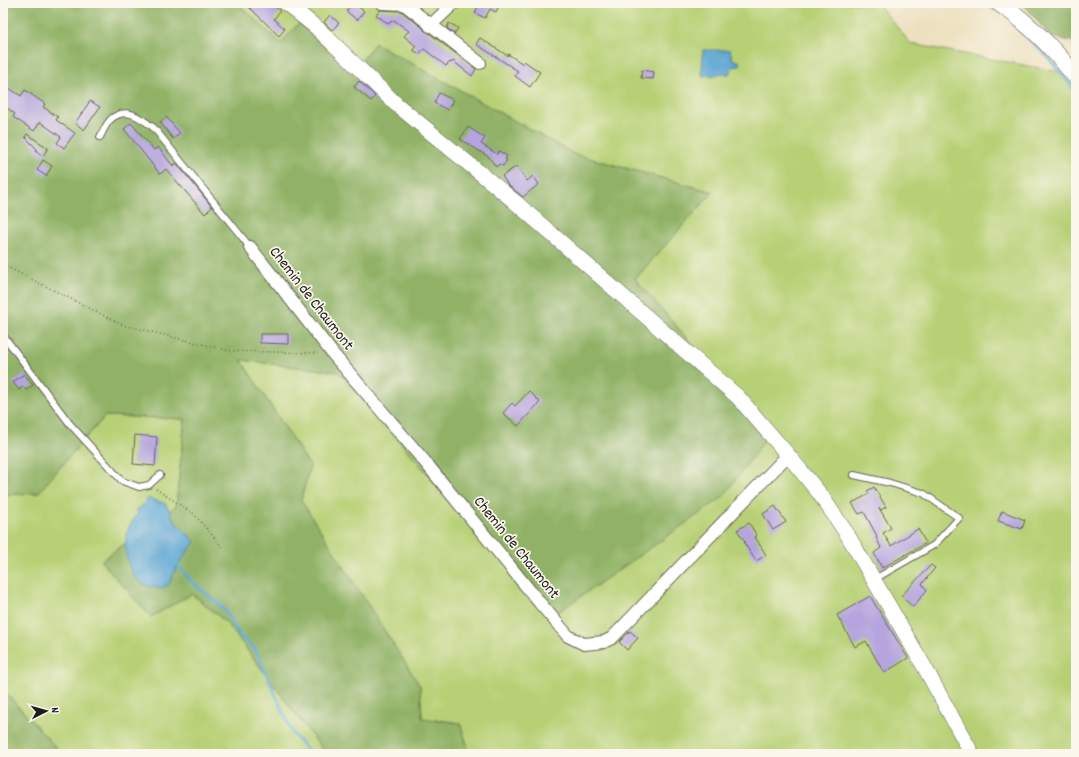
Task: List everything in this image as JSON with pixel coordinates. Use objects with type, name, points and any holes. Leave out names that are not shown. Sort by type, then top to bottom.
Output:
[{"type":"main road","points":[[999,3],[1013,12],[1041,38],[1076,77]]},
{"type":"street","points":[[286,3],[317,28],[396,104],[514,201],[738,397],[788,455],[828,505],[847,534],[925,668],[972,754]]},
{"type":"street","points":[[382,3],[404,4],[430,26],[480,63]]},
{"type":"street","points":[[430,26],[454,3]]},
{"type":"street","name":"Chemin de Chaumont","points":[[250,247],[332,354],[426,463],[568,636],[584,644],[604,642],[612,638],[788,455]]},
{"type":"lane","points":[[100,137],[109,121],[117,116],[128,113],[140,117],[154,128],[250,247]]},
{"type":"lane","points":[[3,335],[70,424],[122,481],[140,487],[150,485],[160,476]]},
{"type":"lane","points":[[854,475],[890,483],[923,493],[959,518],[934,545],[873,580]]},
{"type":"path","points":[[3,265],[123,325],[230,351],[332,354]]},
{"type":"path","points":[[150,485],[194,514],[224,549]]},
{"type":"green space","points":[[3,3],[237,3],[281,43],[299,23],[352,73],[375,43],[574,154],[713,192],[635,279],[770,433],[722,498],[553,616],[338,372],[241,360],[310,466],[301,500],[420,686],[422,718],[460,723],[470,754],[326,754],[227,623],[192,594],[151,617],[101,561],[176,506],[185,419],[105,416],[38,493],[3,495],[3,456],[8,454],[3,448]]},
{"type":"green space","points":[[237,3],[877,3],[911,44],[1076,75],[1076,754],[470,754],[460,723],[422,718],[420,686],[300,500],[310,466],[241,360],[338,372],[553,616],[770,434],[635,279],[713,192],[574,154],[375,43],[352,74],[300,23],[281,43]]},
{"type":"green space","points":[[1032,3],[1076,3],[1076,42],[1051,37],[1025,6]]},
{"type":"green space","points":[[105,416],[185,419],[176,506],[101,561],[192,594],[227,623],[326,754],[62,754],[3,690],[3,495],[38,493]]},
{"type":"green space","points":[[3,690],[62,754],[3,754]]},
{"type":"water","points":[[703,50],[730,50],[733,60],[739,61],[740,66],[732,67],[729,74],[702,76]]},
{"type":"water","points":[[148,498],[166,504],[176,523],[195,542],[178,565],[169,584],[161,589],[141,583],[133,574],[126,556],[128,530],[130,524],[138,513],[135,510],[140,508]]},
{"type":"building","points":[[258,3],[271,3],[280,11],[274,19],[285,29],[279,36],[248,6],[256,5]]},
{"type":"building","points":[[353,3],[364,11],[357,20],[346,11]]},
{"type":"building","points":[[478,3],[500,3],[496,12],[490,9],[485,18],[475,13],[479,4]]},
{"type":"building","points":[[380,10],[401,11],[476,69],[472,76],[453,61],[446,66],[424,49],[419,54],[413,50],[416,46],[404,36],[409,31],[394,20],[389,24],[376,15]]},
{"type":"building","points":[[330,15],[339,23],[332,30],[324,22]]},
{"type":"building","points":[[449,23],[458,28],[454,34],[447,28]]},
{"type":"building","points":[[480,38],[508,56],[508,54],[523,64],[524,61],[540,72],[530,87],[515,76],[518,71],[476,44]]},
{"type":"building","points":[[642,70],[654,72],[653,79],[641,78]]},
{"type":"building","points":[[359,81],[375,96],[371,101],[354,87]]},
{"type":"building","points":[[6,86],[21,96],[25,90],[45,104],[43,107],[58,117],[56,120],[75,133],[64,148],[57,143],[61,137],[40,122],[34,131],[13,117],[15,114],[3,105],[3,90]]},
{"type":"building","points":[[439,93],[453,100],[448,110],[434,103]]},
{"type":"building","points":[[90,101],[100,107],[84,130],[75,123]]},
{"type":"building","points":[[166,117],[180,133],[173,139],[160,122]]},
{"type":"building","points":[[131,123],[154,150],[158,147],[173,166],[176,163],[192,182],[212,207],[205,214],[166,169],[160,174],[124,129]]},
{"type":"building","points":[[468,127],[485,138],[481,144],[497,154],[499,151],[507,156],[505,159],[507,160],[503,166],[499,164],[496,167],[489,157],[460,139]]},
{"type":"building","points":[[27,134],[48,148],[43,156],[36,151],[37,149],[25,137]]},
{"type":"building","points":[[43,160],[52,166],[46,176],[37,170]]},
{"type":"building","points":[[517,166],[527,181],[533,176],[539,184],[523,197],[508,185],[502,176]]},
{"type":"building","points":[[260,334],[288,334],[288,344],[260,343]]},
{"type":"building","points":[[24,374],[33,385],[26,390],[23,387],[19,390],[13,382]]},
{"type":"building","points":[[529,391],[540,402],[518,426],[503,413],[512,403],[515,406]]},
{"type":"building","points":[[135,435],[157,437],[155,466],[133,464]]},
{"type":"building","points":[[874,487],[886,507],[881,510],[879,508],[891,528],[883,533],[891,546],[918,529],[926,543],[882,568],[874,553],[881,548],[876,537],[877,536],[864,512],[859,514],[852,503],[869,494],[867,491]]},
{"type":"building","points":[[775,506],[786,522],[773,530],[763,514]]},
{"type":"building","points":[[1002,511],[1025,520],[1022,529],[998,521]]},
{"type":"building","points":[[749,523],[757,536],[755,537],[766,555],[756,561],[737,530]]},
{"type":"building","points":[[931,565],[935,568],[922,584],[927,590],[913,607],[901,596]]},
{"type":"building","points":[[870,596],[908,658],[884,673],[866,641],[855,647],[837,615]]},
{"type":"building","points":[[630,631],[638,638],[627,650],[619,642]]},
{"type":"waterway","points":[[985,3],[995,10]]},
{"type":"waterway","points":[[1012,23],[1048,57],[1076,92]]},
{"type":"waterway","points":[[178,565],[191,581],[223,608],[240,636],[255,649],[293,734],[311,754]]}]
